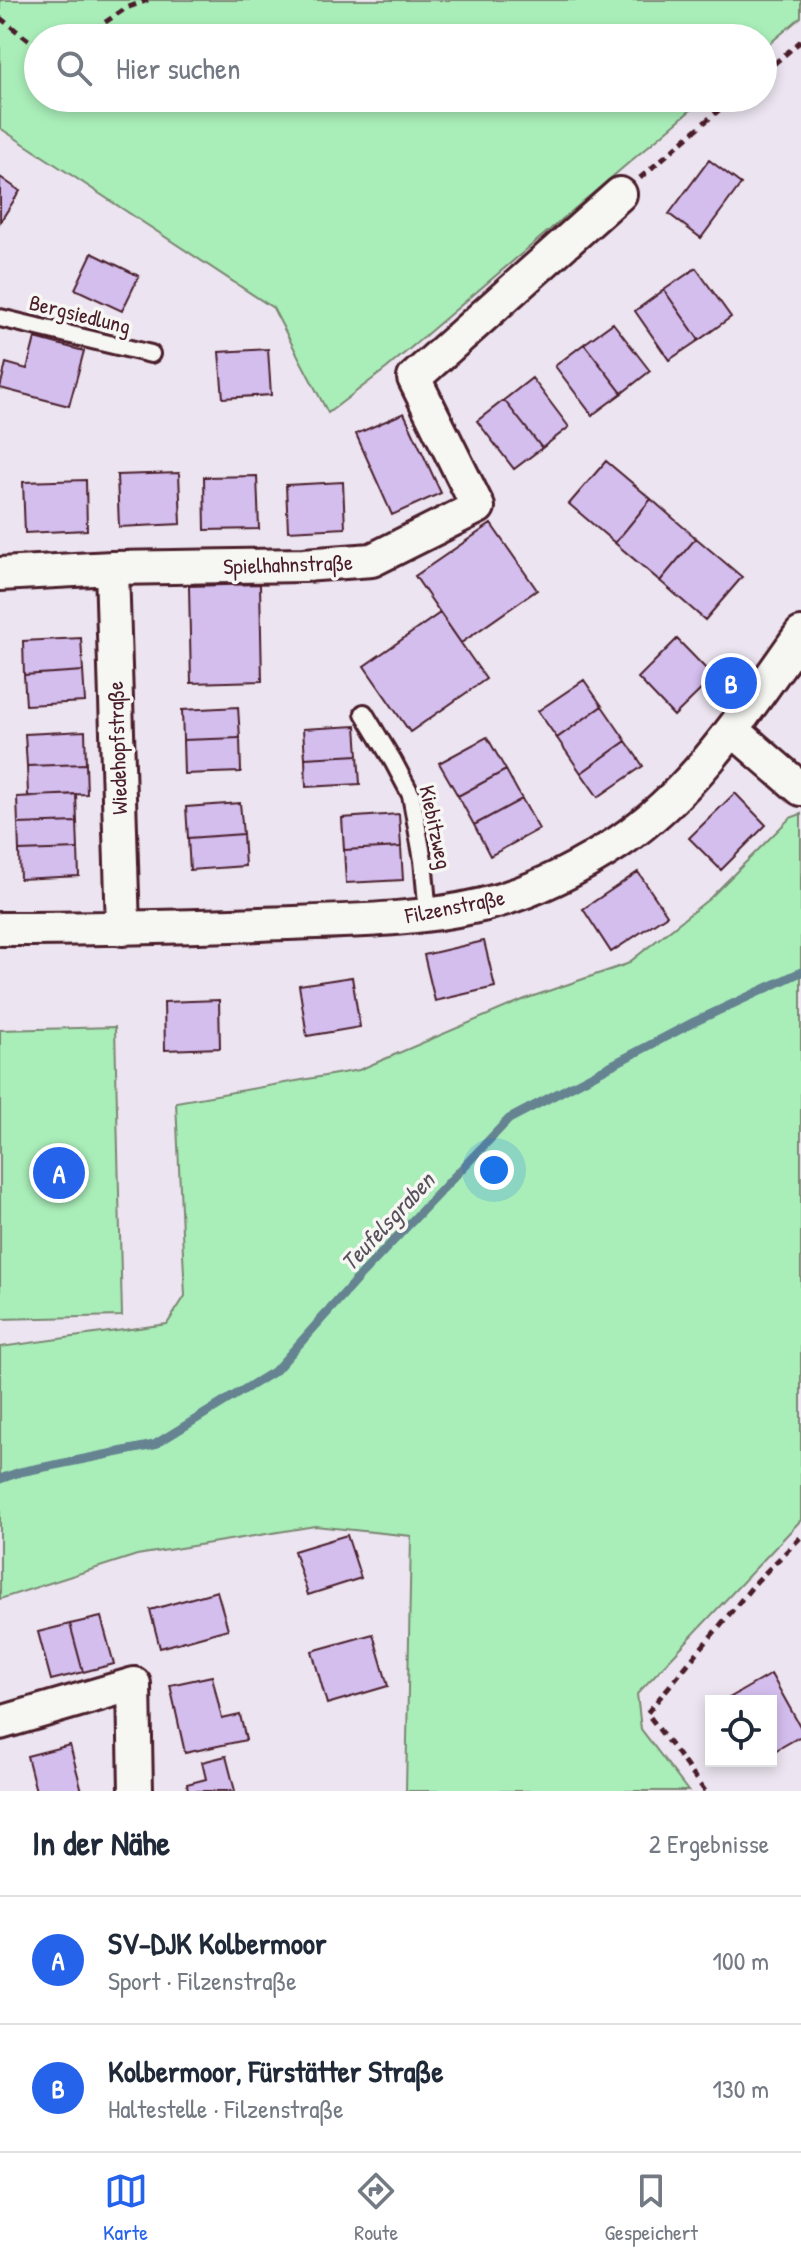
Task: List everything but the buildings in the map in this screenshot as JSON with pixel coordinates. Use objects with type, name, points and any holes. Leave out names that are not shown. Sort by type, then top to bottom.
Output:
[{"type":"street","name":"Spielhahnstraße","points":[[0,574],[112,568],[304,565],[372,560],[478,507],[414,378],[620,194]]},
{"type":"street","name":"Wiedehopfstraße","points":[[112,568],[123,929]]},
{"type":"street","name":"Filzenstraße","points":[[0,929],[123,929],[383,919],[482,905],[531,889],[573,871],[621,841],[674,797],[710,760],[801,634]]},
{"type":"street","points":[[733,730],[801,789]]},
{"type":"street","points":[[0,1723],[134,1684],[136,1791]]},
{"type":"lane","name":"Bergsiedlung","points":[[0,318],[151,354]]},
{"type":"lane","name":"Kiebitzweg","points":[[364,713],[411,795],[423,860],[428,914]]},
{"type":"path","points":[[103,24],[126,8],[148,0]]},
{"type":"path","points":[[0,18],[24,37]]},
{"type":"path","points":[[777,61],[801,41]]},
{"type":"path","points":[[620,194],[717,112]]},
{"type":"path","points":[[705,1791],[647,1713],[757,1581],[801,1537]]},
{"type":"green space","points":[[0,0],[801,0],[801,17],[777,37],[777,24],[24,24],[24,112],[689,112],[387,368],[328,413],[273,308],[0,128]]},
{"type":"green space","points":[[801,814],[801,1520],[637,1694],[641,1729],[688,1791],[406,1791],[411,1536],[315,1526],[137,1555],[0,1599],[0,1347],[167,1324],[185,1296],[176,1102],[359,1070],[525,999],[627,964],[710,898],[790,818]]},
{"type":"green space","points":[[115,1027],[122,1316],[0,1319],[0,1030]]},
{"type":"waterway","name":"Teufelsgraben","points":[[0,1479],[20,1472],[154,1445],[276,1370],[358,1278],[509,1119],[694,1022],[801,972]]},
{"type":"place","name":"Kolbermoor, Fürstätter Straße","points":[[731,683]]},
{"type":"place","name":"SV-DJK Kolbermoor","points":[[59,1173]]}]
